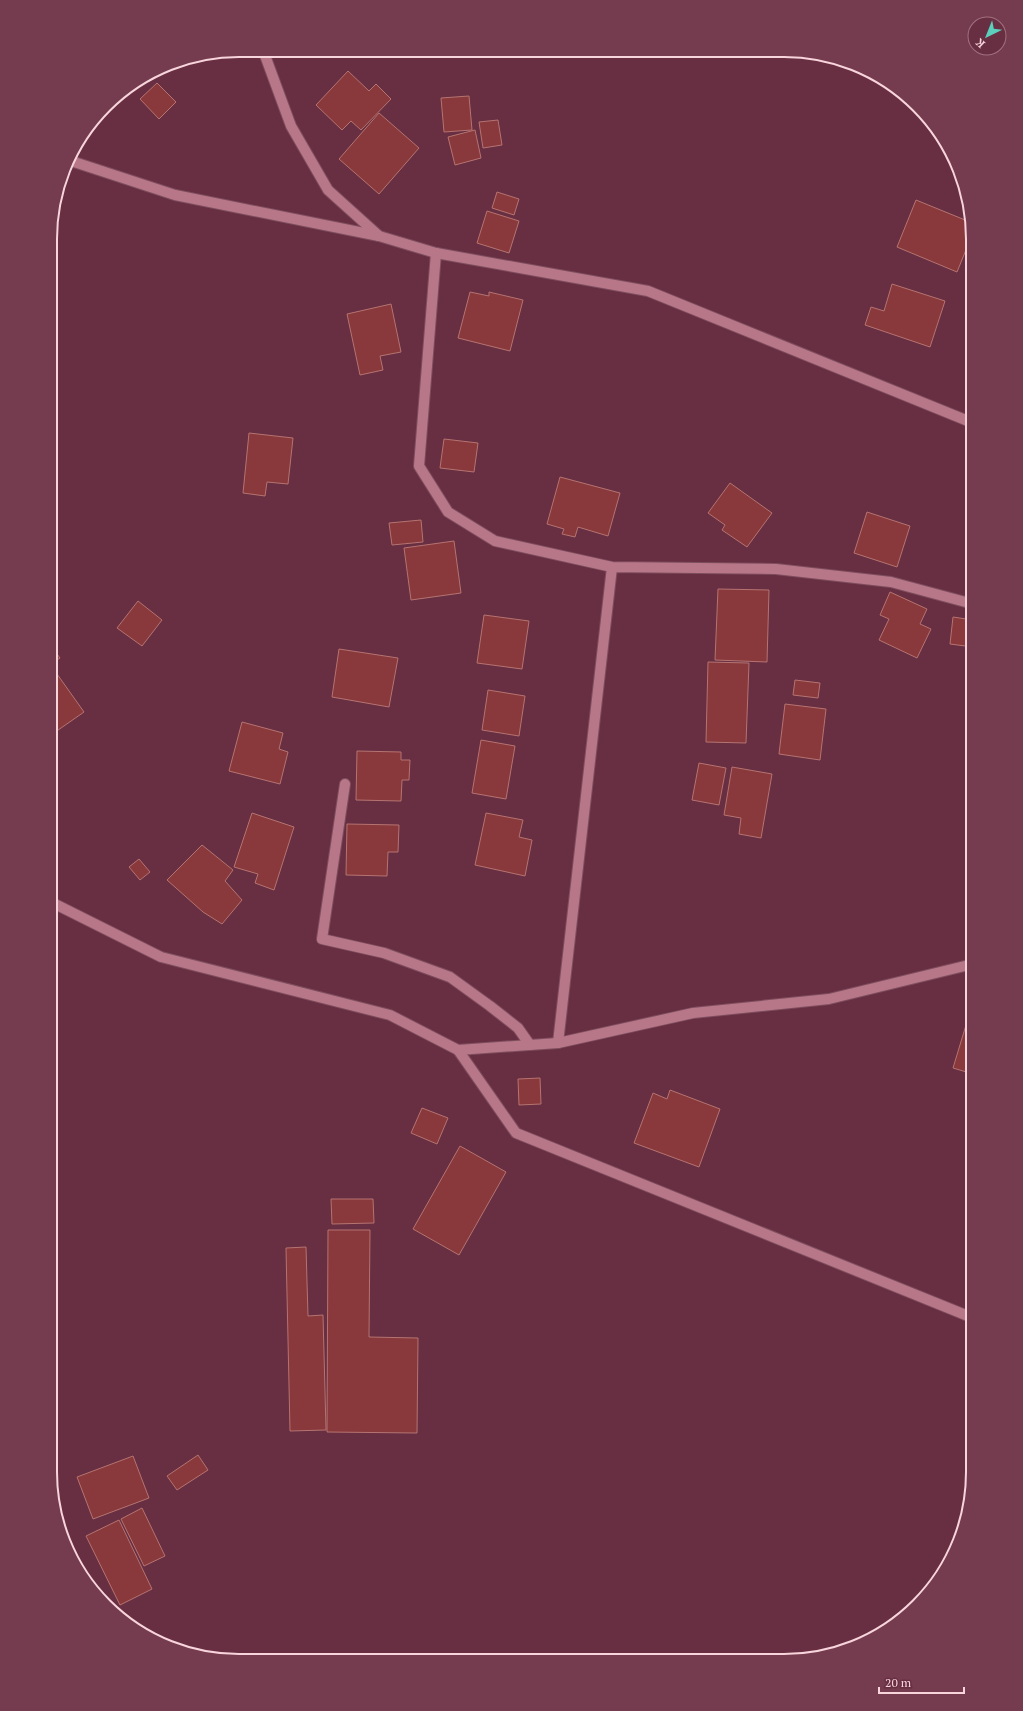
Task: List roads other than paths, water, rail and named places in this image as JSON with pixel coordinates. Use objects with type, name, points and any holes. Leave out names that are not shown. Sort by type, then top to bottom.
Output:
[{"type":"street","points":[[266,57],[291,126],[328,190],[379,236]]},
{"type":"street","points":[[74,162],[175,195],[379,236],[436,253],[648,291],[966,419]]},
{"type":"street","points":[[436,253],[419,466],[448,512],[495,541],[612,567],[776,569],[891,582],[966,602]]},
{"type":"street","points":[[558,1043],[612,567]]},
{"type":"street","points":[[345,784],[322,939],[384,953],[450,977],[518,1028],[530,1045]]},
{"type":"street","points":[[57,905],[161,957],[390,1015],[458,1050],[516,1133],[966,1315]]},
{"type":"street","points":[[458,1050],[558,1043],[693,1013],[829,999],[966,966]]}]
